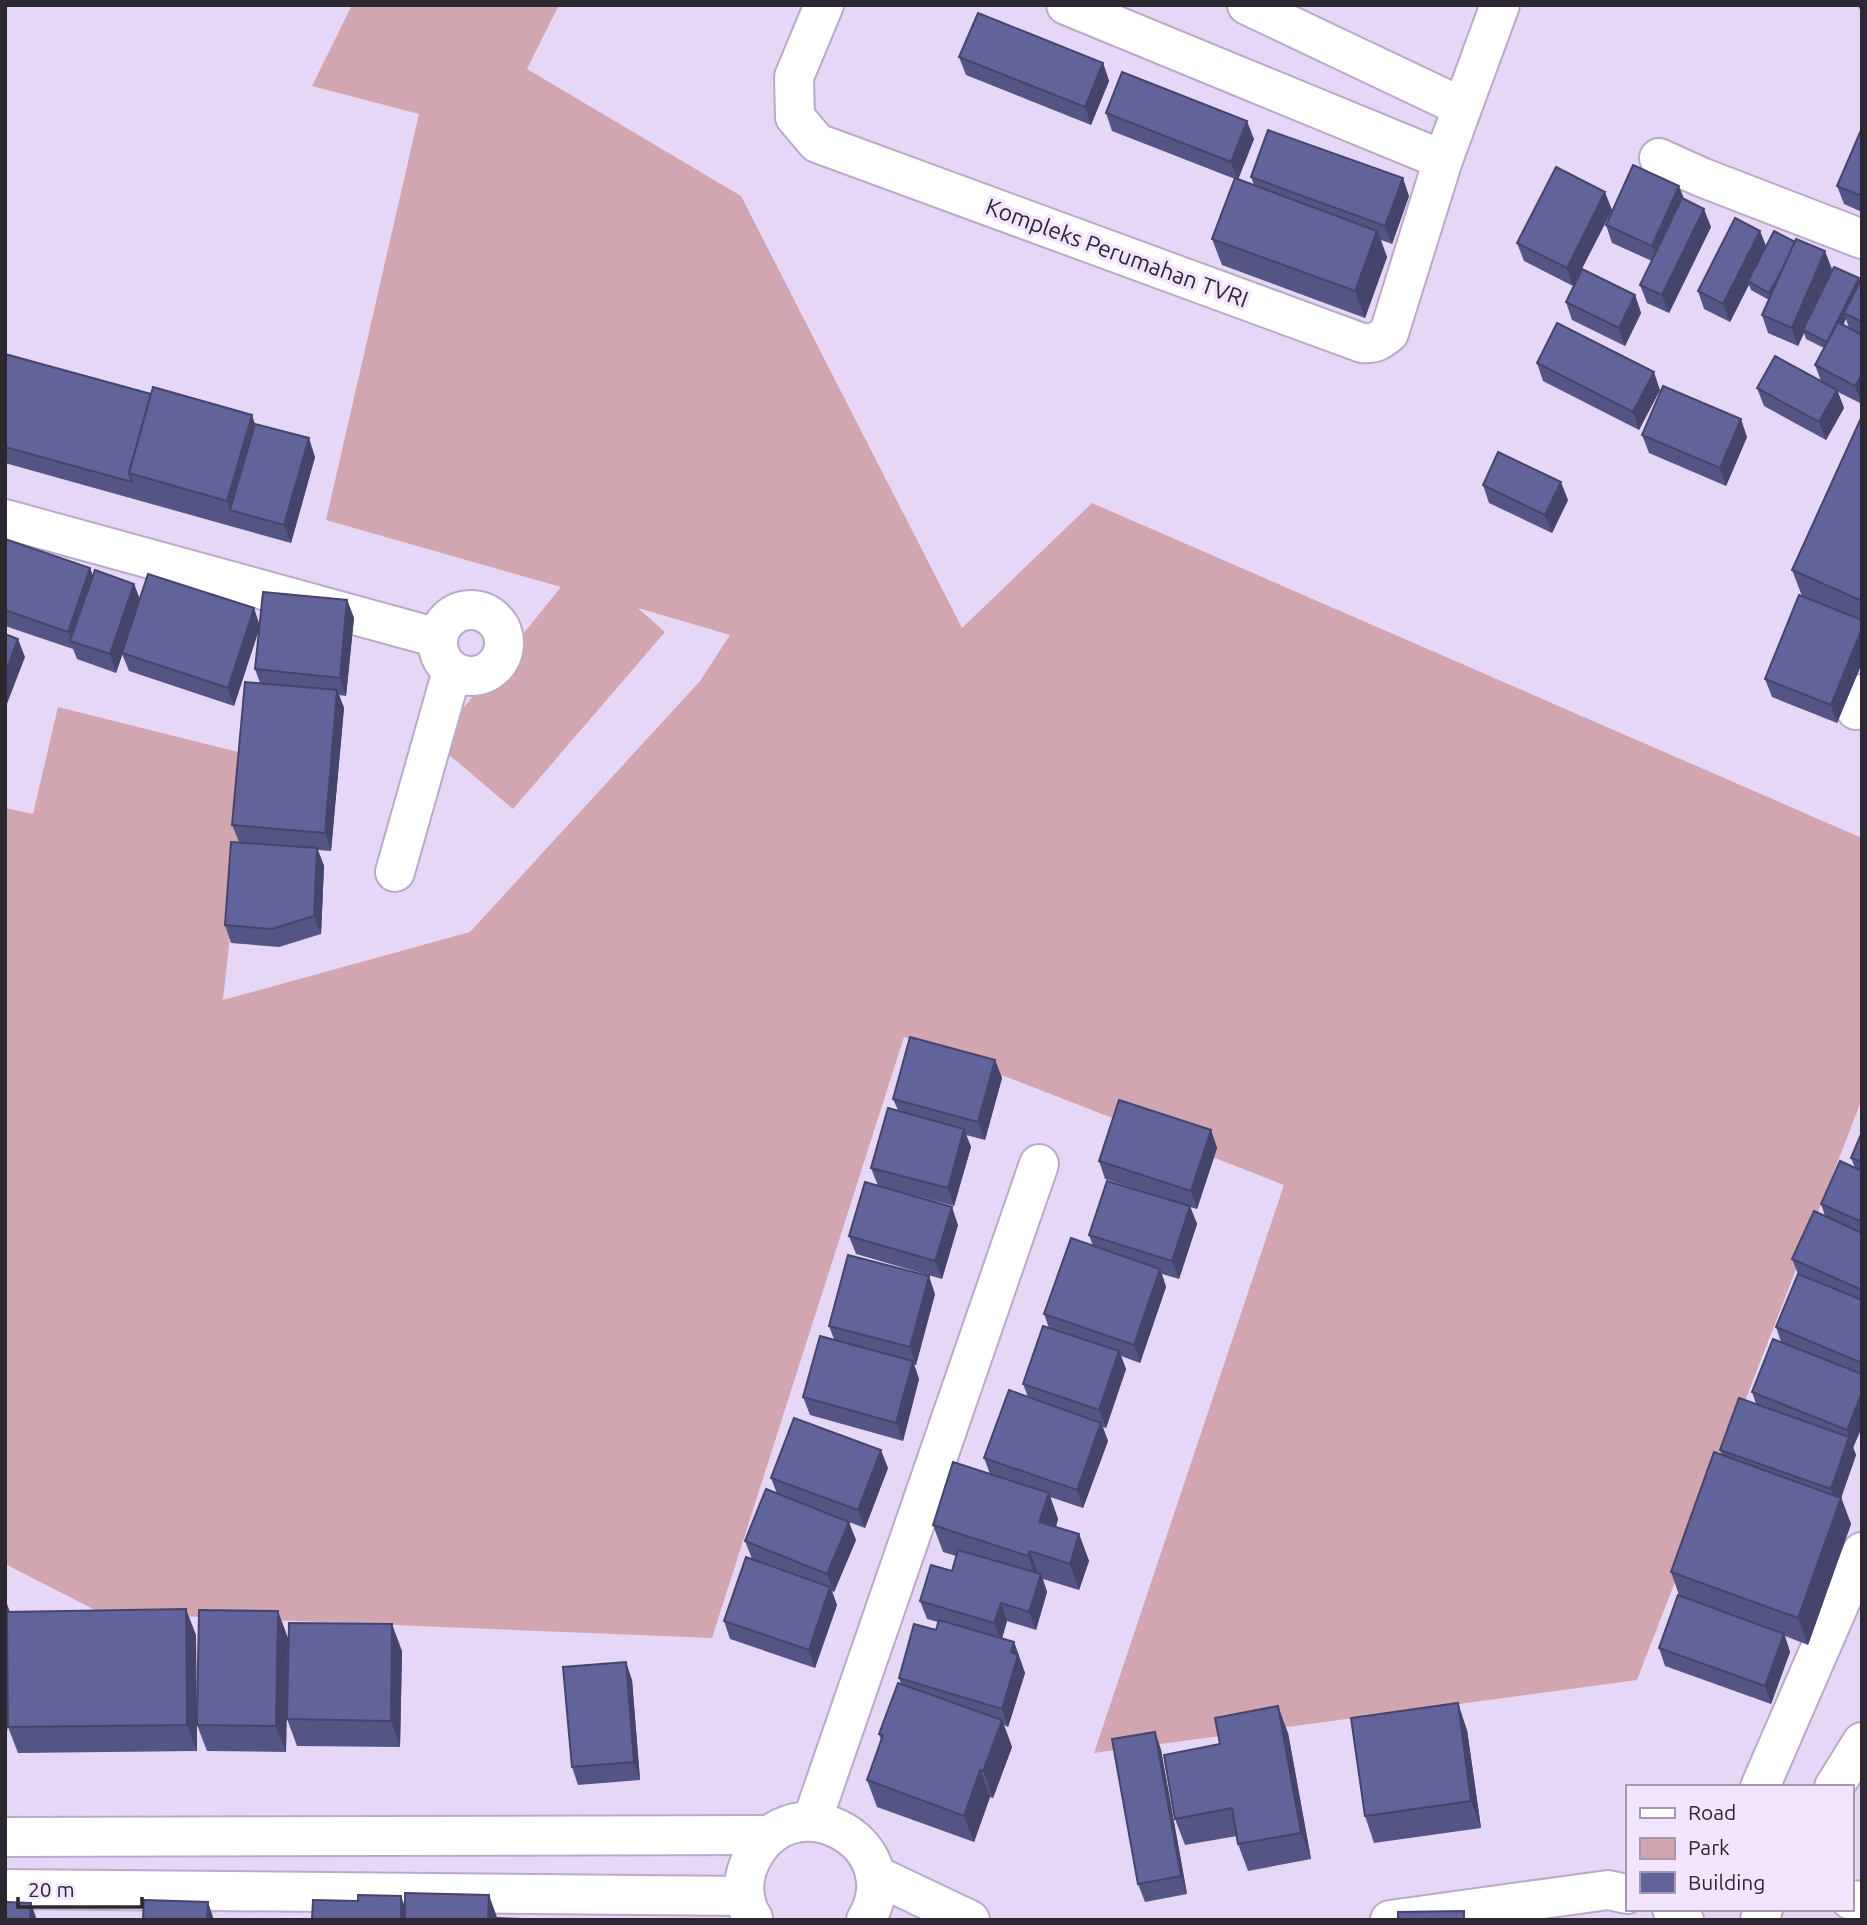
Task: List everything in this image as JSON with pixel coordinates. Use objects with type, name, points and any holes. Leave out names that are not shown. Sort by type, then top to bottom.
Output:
[{"type":"street","name":"Kompleks Perumahan TVRI","points":[[824,5],[794,77],[795,117],[817,144],[1362,343],[1376,343],[1388,332],[1443,160],[1500,5]]},
{"type":"street","points":[[1066,5],[1443,160]]},
{"type":"street","points":[[1247,5],[1462,107]]},
{"type":"street","points":[[1659,158],[1862,239]]},
{"type":"street","points":[[5,519],[445,654],[395,872]]},
{"type":"street","points":[[812,1821],[1039,1164]]},
{"type":"street","points":[[1761,1785],[1862,1552]]},
{"type":"street","points":[[1835,1785],[1862,1742]]},
{"type":"street","points":[[5,1889],[749,1908],[746,1873],[754,1852],[769,1835],[789,1824],[812,1821],[834,1825],[853,1837],[867,1854],[875,1875],[875,1897],[866,1920]]},
{"type":"street","points":[[5,1837],[769,1835]]},
{"type":"street","points":[[875,1875],[970,1920]]},
{"type":"street","points":[[1390,1920],[1621,1888]]},
{"type":"green space","points":[[352,5],[559,5],[527,69],[741,196],[962,628],[1092,503],[1862,838],[1862,1099],[1637,1680],[1094,1753],[1284,1185],[904,1037],[712,1638],[101,1613],[5,1564],[5,808],[33,814],[58,707],[250,755],[223,1000],[470,932],[700,681],[730,635],[638,608],[665,632],[513,809],[435,743],[561,587],[326,520],[419,114],[312,86]]},
{"type":"building","points":[[978,13],[1103,63],[1085,107],[959,57]]},
{"type":"building","points":[[1122,72],[1247,121],[1231,162],[1106,113]]},
{"type":"building","points":[[1862,128],[1862,196],[1837,186]]},
{"type":"building","points":[[1268,130],[1403,178],[1385,226],[1251,177]]},
{"type":"building","points":[[1633,165],[1679,186],[1652,246],[1606,225]]},
{"type":"building","points":[[1556,167],[1605,192],[1567,268],[1517,243]]},
{"type":"building","points":[[1235,178],[1377,231],[1355,291],[1212,239]]},
{"type":"building","points":[[1682,198],[1704,209],[1662,295],[1640,285]]},
{"type":"building","points":[[1735,218],[1760,231],[1723,304],[1698,291]]},
{"type":"building","points":[[1774,231],[1795,242],[1769,293],[1748,281]]},
{"type":"building","points":[[1796,239],[1825,251],[1792,328],[1762,315]]},
{"type":"building","points":[[1834,267],[1859,278],[1827,342],[1803,330]]},
{"type":"building","points":[[1582,269],[1635,295],[1619,328],[1566,302]]},
{"type":"building","points":[[1862,278],[1862,322],[1844,313]]},
{"type":"building","points":[[1838,322],[1862,335],[1862,374],[1855,386],[1815,365]]},
{"type":"building","points":[[1557,323],[1654,372],[1633,412],[1537,363]]},
{"type":"building","points":[[5,354],[151,394],[129,473],[132,482],[5,447]]},
{"type":"building","points":[[1775,356],[1837,390],[1819,422],[1757,388]]},
{"type":"building","points":[[1663,386],[1741,419],[1720,468],[1642,435]]},
{"type":"building","points":[[153,387],[252,415],[227,501],[129,473]]},
{"type":"building","points":[[1862,416],[1862,601],[1792,570]]},
{"type":"building","points":[[255,424],[309,438],[284,525],[230,510]]},
{"type":"building","points":[[1498,452],[1561,482],[1545,515],[1483,485]]},
{"type":"building","points":[[5,539],[90,568],[68,632],[5,610]]},
{"type":"building","points":[[95,570],[134,584],[110,654],[70,641]]},
{"type":"building","points":[[148,574],[254,608],[228,688],[122,653]]},
{"type":"building","points":[[263,592],[347,600],[340,678],[255,669]]},
{"type":"building","points":[[1799,595],[1862,620],[1862,628],[1831,705],[1765,679]]},
{"type":"building","points":[[5,634],[18,639],[5,673]]},
{"type":"building","points":[[245,682],[337,690],[325,833],[232,825]]},
{"type":"building","points":[[231,842],[317,848],[314,916],[272,929],[225,925]]},
{"type":"building","points":[[910,1037],[995,1060],[978,1122],[893,1099]]},
{"type":"building","points":[[1119,1100],[1211,1130],[1191,1191],[1099,1161]]},
{"type":"building","points":[[888,1108],[964,1129],[948,1188],[871,1168]]},
{"type":"building","points":[[1862,1132],[1862,1162],[1851,1158]]},
{"type":"building","points":[[1840,1161],[1862,1171],[1862,1222],[1821,1204]]},
{"type":"building","points":[[1107,1181],[1190,1206],[1172,1261],[1089,1235]]},
{"type":"building","points":[[865,1182],[952,1207],[935,1261],[849,1236]]},
{"type":"building","points":[[1814,1211],[1862,1233],[1862,1290],[1792,1259]]},
{"type":"building","points":[[1071,1238],[1160,1269],[1134,1345],[1044,1314]]},
{"type":"building","points":[[848,1255],[929,1276],[910,1347],[829,1326]]},
{"type":"building","points":[[1798,1274],[1862,1300],[1862,1363],[1776,1327]]},
{"type":"building","points":[[1043,1326],[1119,1351],[1099,1410],[1023,1384]]},
{"type":"building","points":[[820,1336],[913,1361],[896,1423],[803,1397]]},
{"type":"building","points":[[1773,1339],[1862,1374],[1862,1392],[1847,1430],[1752,1392]]},
{"type":"building","points":[[1009,1390],[1101,1423],[1077,1490],[984,1458]]},
{"type":"building","points":[[1739,1398],[1849,1437],[1831,1489],[1720,1450]]},
{"type":"building","points":[[794,1418],[881,1450],[858,1510],[771,1478]]},
{"type":"building","points":[[1714,1452],[1841,1498],[1798,1618],[1671,1572]]},
{"type":"building","points":[[953,1462],[1049,1493],[1039,1522],[1079,1534],[1070,1564],[1030,1551],[1028,1556],[933,1525]]},
{"type":"building","points":[[766,1489],[849,1522],[827,1574],[745,1541]]},
{"type":"building","points":[[958,1550],[1041,1574],[1029,1612],[1001,1603],[994,1623],[920,1601],[931,1565],[952,1571]]},
{"type":"building","points":[[746,1557],[830,1587],[809,1650],[724,1621]]},
{"type":"building","points":[[1678,1595],[1784,1634],[1765,1686],[1659,1648]]},
{"type":"building","points":[[186,1609],[187,1725],[8,1727],[7,1612]]},
{"type":"building","points":[[199,1610],[278,1611],[276,1726],[197,1725]]},
{"type":"building","points":[[939,1620],[1014,1642],[1011,1652],[1018,1655],[1002,1709],[899,1678],[914,1624],[936,1630]]},
{"type":"building","points":[[289,1623],[392,1624],[391,1721],[287,1719]]},
{"type":"building","points":[[626,1662],[634,1762],[572,1767],[563,1667]]},
{"type":"building","points":[[898,1683],[1002,1720],[964,1816],[867,1780],[883,1735],[879,1734]]},
{"type":"building","points":[[1458,1703],[1471,1801],[1365,1816],[1351,1718]]},
{"type":"building","points":[[1278,1706],[1301,1833],[1238,1844],[1232,1808],[1175,1819],[1164,1755],[1220,1744],[1215,1718]]},
{"type":"building","points":[[1155,1732],[1181,1876],[1138,1884],[1112,1739]]},
{"type":"building","points":[[405,1893],[489,1895],[488,1920],[405,1920]]},
{"type":"building","points":[[358,1895],[401,1896],[401,1920],[312,1920],[313,1900],[358,1901]]},
{"type":"building","points":[[144,1900],[208,1902],[207,1920],[143,1920]]},
{"type":"building","points":[[5,1902],[31,1903],[30,1920],[5,1920]]},
{"type":"building","points":[[1464,1911],[1464,1920],[1398,1920],[1398,1912]]},
{"type":"building","points":[[493,1918],[550,1920],[493,1920]]}]
